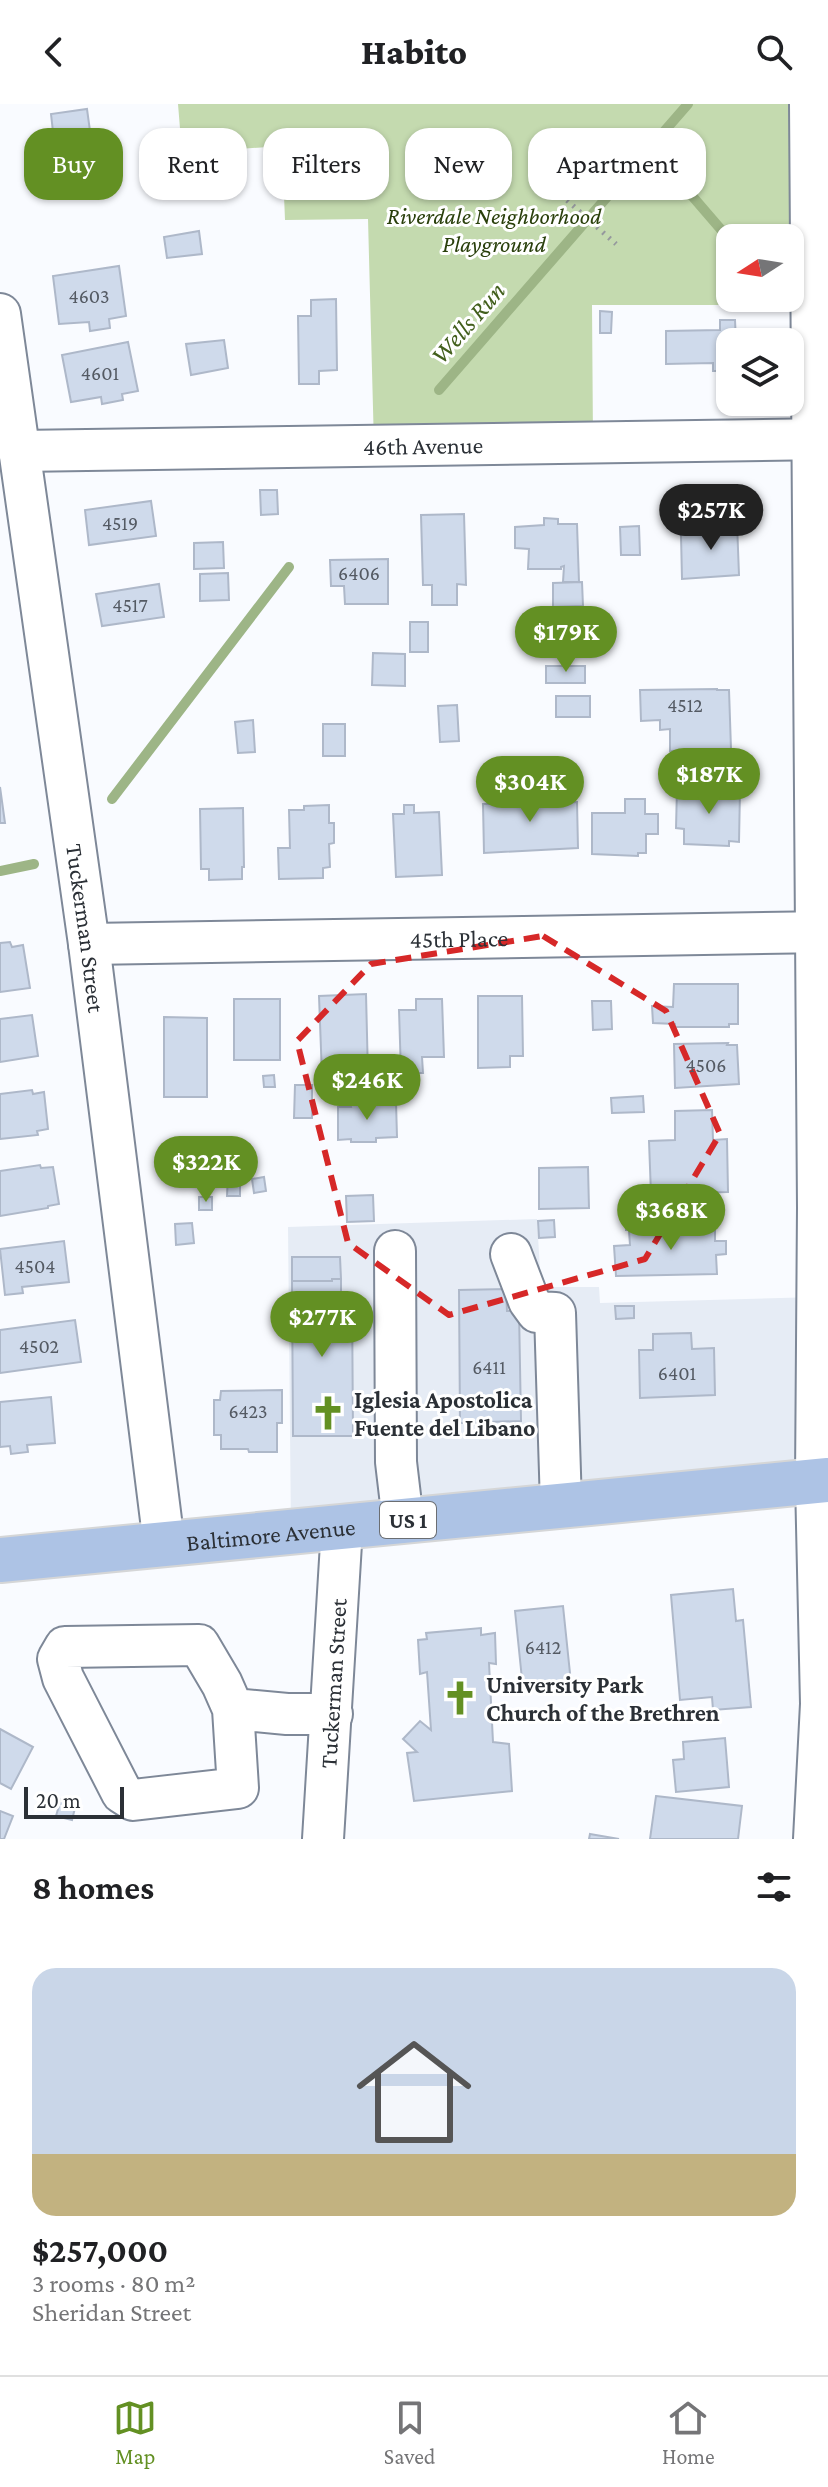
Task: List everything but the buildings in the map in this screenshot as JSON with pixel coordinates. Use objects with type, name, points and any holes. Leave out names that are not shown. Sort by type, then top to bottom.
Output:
[{"type":"main road","name":"Baltimore Avenue","points":[[0,1560],[822,1481]]},
{"type":"street","points":[[810,104],[820,439],[822,932],[821,1704],[814,1839]]},
{"type":"street","name":"Tuckerman Street","points":[[0,314],[89,944],[164,1544]]},
{"type":"street","name":"46th Avenue","points":[[19,451],[820,439]]},
{"type":"street","name":"45th Place","points":[[89,944],[822,932]]},
{"type":"street","points":[[395,1251],[396,1462],[403,1521]]},
{"type":"street","points":[[511,1254],[529,1301],[537,1312],[555,1313],[561,1505]]},
{"type":"street","name":"Tuckerman Street","points":[[323,1839],[342,1527]]},
{"type":"street","points":[[199,1645],[233,1709],[238,1788],[133,1800],[122,1793],[63,1678],[58,1659],[65,1647],[199,1645]]},
{"type":"street","points":[[233,1709],[332,1714]]},
{"type":"path","points":[[567,200],[616,244]]},
{"type":"highlighted area","points":[[543,936],[666,1011],[720,1134],[645,1259],[449,1315],[348,1243],[297,1041],[371,964]]},
{"type":"shaded area","points":[[537,1219],[541,1287],[599,1287],[600,1303],[817,1297],[828,1480],[291,1532],[288,1227]]},
{"type":"green space","name":"Riverdale Neighborhood Playground","points":[[178,104],[810,104],[812,305],[804,305],[804,224],[716,224],[716,305],[592,305],[593,441],[374,446],[368,219],[285,220],[284,200],[389,200],[389,128],[263,128],[263,147],[247,148],[247,128],[180,128]]},
{"type":"waterway","name":"Wells Run","points":[[439,390],[688,104]]},
{"type":"waterway","points":[[696,200],[716,224]]},
{"type":"waterway","name":"Wells Run","points":[[112,799],[289,567]]},
{"type":"waterway","name":"Wells Run","points":[[0,871],[34,864]]},
{"type":"place","name":"Iglesia Apostolica Fuente del Libano","points":[[328,1413]]},
{"type":"place","name":"University Park Church of the Brethren","points":[[460,1698]]}]
